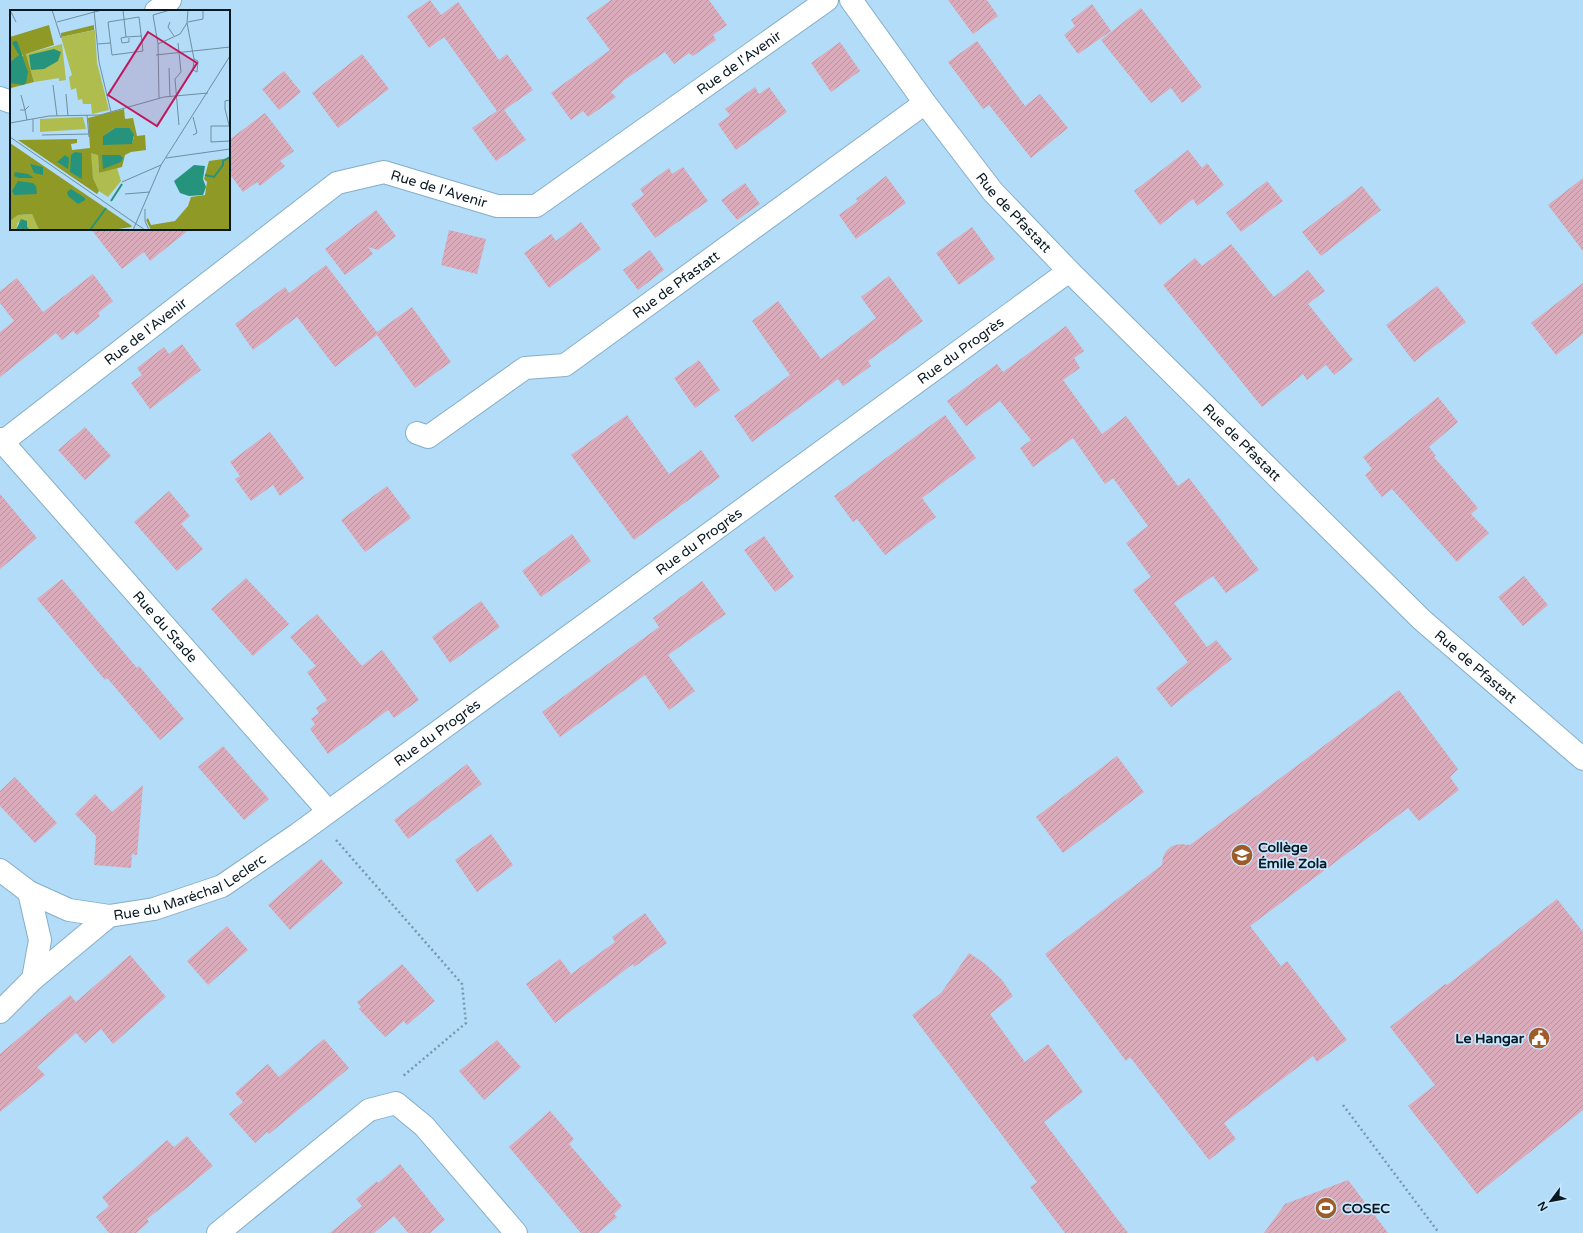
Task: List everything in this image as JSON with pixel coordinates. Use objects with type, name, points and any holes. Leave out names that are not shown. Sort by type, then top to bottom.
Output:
[{"type":"street","points":[[157,10],[170,0]]},
{"type":"street","name":"Rue de l'Avenir","points":[[1,441],[337,183],[384,172],[498,206],[536,206],[827,0]]},
{"type":"street","name":"Rue de Pfastatt","points":[[851,0],[925,103],[993,192],[1069,271],[1422,620],[1583,759]]},
{"type":"street","points":[[0,98],[10,102]]},
{"type":"street","name":"Rue de Pfastatt","points":[[418,433],[428,437],[525,368],[565,365],[925,103]]},
{"type":"street","name":"Rue du Progrès","points":[[328,811],[1069,271]]},
{"type":"street","name":"Rue du Stade","points":[[1,441],[328,811]]},
{"type":"street","name":"Rue du Maréchal Leclerc","points":[[0,1012],[33,979],[109,916],[154,909],[222,886],[328,811]]},
{"type":"street","points":[[0,870],[28,892],[69,910],[109,916]]},
{"type":"street","points":[[28,892],[40,940],[33,979]]},
{"type":"street","points":[[218,1233],[369,1110],[396,1103],[424,1126],[516,1233]]},
{"type":"path","points":[[328,811],[333,836],[344,851],[462,984],[466,1023],[403,1076],[396,1103]]},
{"type":"path","points":[[1343,1105],[1439,1233]]},
{"type":"building","points":[[430,0],[441,15],[458,2],[499,60],[507,54],[533,90],[504,110],[526,140],[496,161],[472,128],[497,111],[444,37],[429,48],[407,16]]},
{"type":"building","points":[[611,0],[709,0],[727,25],[713,35],[716,40],[693,56],[689,53],[674,64],[665,52],[623,81],[611,92],[616,97],[588,117],[583,111],[571,120],[551,93],[610,50],[586,18]]},
{"type":"building","points":[[948,0],[987,0],[998,16],[973,34]]},
{"type":"building","points":[[1092,4],[1111,31],[1078,54],[1064,35],[1075,26],[1071,20]]},
{"type":"building","points":[[1141,8],[1202,87],[1182,103],[1171,88],[1151,103],[1101,40]]},
{"type":"building","points":[[977,41],[1025,106],[1040,94],[1068,128],[1031,158],[989,105],[983,109],[948,62]]},
{"type":"building","points":[[840,42],[860,71],[831,92],[811,63]]},
{"type":"building","points":[[362,54],[389,89],[338,128],[312,93]]},
{"type":"building","points":[[284,71],[301,92],[279,110],[262,89]]},
{"type":"building","points":[[755,87],[759,94],[769,87],[787,112],[736,150],[718,124],[730,115],[725,109]]},
{"type":"building","points":[[265,113],[294,151],[280,161],[285,166],[260,186],[257,182],[243,192],[230,174],[230,139]]},
{"type":"building","points":[[1188,150],[1202,168],[1207,163],[1224,185],[1197,206],[1193,199],[1160,225],[1134,191]]},
{"type":"building","points":[[683,167],[708,201],[655,238],[631,204],[644,195],[640,189],[669,168],[672,174]]},
{"type":"building","points":[[886,176],[906,203],[856,239],[839,215],[858,201],[856,199]]},
{"type":"building","points":[[1583,178],[1583,251],[1548,205]]},
{"type":"building","points":[[1267,181],[1283,201],[1241,232],[1226,213]]},
{"type":"building","points":[[745,183],[760,204],[737,220],[721,200]]},
{"type":"building","points":[[1362,186],[1381,210],[1321,256],[1302,232]]},
{"type":"building","points":[[376,210],[396,236],[378,250],[368,247],[373,254],[345,275],[325,249]]},
{"type":"building","points":[[581,222],[601,249],[549,288],[524,253],[551,234],[556,241]]},
{"type":"building","points":[[972,227],[995,259],[959,285],[936,253]]},
{"type":"building","points":[[92,230],[189,230],[150,261],[144,252],[122,269]]},
{"type":"building","points":[[449,230],[486,239],[477,274],[441,265]]},
{"type":"building","points":[[1231,244],[1274,297],[1308,270],[1325,291],[1308,304],[1353,360],[1334,375],[1326,365],[1307,380],[1303,374],[1262,407],[1163,285],[1195,258],[1202,266]]},
{"type":"building","points":[[650,250],[664,270],[638,290],[623,270]]},
{"type":"building","points":[[326,265],[377,332],[412,307],[451,362],[415,388],[377,335],[335,367],[297,317],[253,350],[235,324],[285,287],[289,293]]},
{"type":"building","points":[[93,274],[113,301],[98,313],[100,316],[77,335],[73,331],[62,340],[56,333],[0,377],[0,332],[14,321],[0,303],[0,291],[17,278],[43,312]]},
{"type":"building","points":[[889,276],[923,321],[868,361],[871,366],[843,386],[838,379],[752,442],[734,416],[790,375],[752,321],[778,301],[821,359],[876,318],[861,297]]},
{"type":"building","points":[[1583,283],[1583,334],[1556,355],[1531,323]]},
{"type":"building","points":[[1437,286],[1466,322],[1414,362],[1386,325]]},
{"type":"building","points":[[1066,326],[1084,351],[1074,358],[1080,368],[1063,380],[1102,434],[1126,416],[1178,486],[1189,478],[1259,570],[1226,593],[1213,576],[1174,603],[1207,647],[1216,640],[1232,659],[1171,707],[1156,688],[1188,662],[1133,590],[1151,577],[1126,543],[1148,526],[1113,478],[1105,484],[1073,438],[1033,467],[1020,448],[1031,440],[1000,401],[966,426],[947,401],[997,364],[1003,372]]},
{"type":"building","points":[[182,344],[201,370],[150,409],[131,383],[142,375],[137,368],[164,347],[169,354]]},
{"type":"building","points":[[699,360],[720,390],[695,408],[674,378]]},
{"type":"building","points":[[1438,397],[1458,422],[1429,447],[1436,456],[1434,457],[1478,508],[1471,514],[1489,533],[1457,562],[1392,489],[1382,497],[1365,475],[1372,469],[1363,457]]},
{"type":"building","points":[[627,415],[669,474],[701,450],[720,477],[634,540],[571,455]]},
{"type":"building","points":[[945,415],[976,458],[922,498],[936,517],[885,555],[857,519],[853,522],[834,496]]},
{"type":"building","points":[[85,427],[111,456],[85,480],[58,450]]},
{"type":"building","points":[[270,432],[304,478],[280,496],[273,485],[251,501],[235,479],[240,476],[230,462]]},
{"type":"building","points":[[387,486],[411,518],[365,552],[341,520]]},
{"type":"building","points":[[169,491],[190,516],[181,524],[203,549],[177,571],[134,522]]},
{"type":"building","points":[[0,494],[37,538],[0,569]]},
{"type":"building","points":[[572,534],[591,561],[541,597],[522,571]]},
{"type":"building","points":[[764,536],[794,577],[775,592],[744,550]]},
{"type":"building","points":[[1524,576],[1548,605],[1523,626],[1498,597]]},
{"type":"building","points":[[246,578],[289,624],[253,656],[211,609]]},
{"type":"building","points":[[62,579],[137,668],[139,666],[184,719],[160,740],[107,678],[105,680],[37,599]]},
{"type":"building","points":[[702,581],[726,614],[668,655],[695,691],[669,710],[645,675],[560,737],[542,712],[659,627],[653,618]]},
{"type":"building","points":[[481,601],[500,627],[450,663],[432,637]]},
{"type":"building","points":[[317,614],[362,666],[382,650],[419,700],[394,718],[388,710],[328,754],[310,729],[315,724],[311,719],[319,713],[316,708],[327,700],[307,672],[316,666],[290,637]]},
{"type":"building","points":[[1399,690],[1458,769],[1450,777],[1459,790],[1419,821],[1408,808],[1250,926],[1281,966],[1287,961],[1347,1040],[1317,1062],[1313,1056],[1224,1123],[1236,1139],[1209,1160],[1130,1057],[1126,1061],[1045,954],[1162,865],[1163,857],[1166,851],[1172,846],[1180,844],[1190,845]]},
{"type":"building","points":[[223,746],[269,799],[244,820],[198,767]]},
{"type":"building","points":[[1117,756],[1144,792],[1063,853],[1036,817]]},
{"type":"building","points":[[467,764],[482,784],[408,839],[394,820]]},
{"type":"building","points":[[15,777],[57,823],[35,843],[0,806],[0,791]]},
{"type":"building","points":[[143,785],[137,855],[132,854],[131,868],[94,865],[96,836],[75,814],[95,794],[112,812]]},
{"type":"building","points":[[491,834],[513,865],[477,892],[455,860]]},
{"type":"building","points":[[321,859],[343,883],[290,930],[268,905]]},
{"type":"building","points":[[1557,899],[1583,932],[1583,1110],[1477,1194],[1408,1106],[1435,1085],[1390,1027],[1445,984],[1447,985]]},
{"type":"building","points":[[645,913],[667,943],[634,967],[633,964],[555,1023],[526,984],[560,959],[571,974],[615,942],[612,937]]},
{"type":"building","points":[[227,926],[248,950],[208,985],[187,961]]},
{"type":"building","points":[[969,953],[984,963],[1002,980],[1013,996],[990,1014],[1025,1062],[1048,1044],[1083,1092],[1044,1122],[1128,1233],[1065,1233],[1030,1187],[1037,1182],[912,1015],[941,993]]},
{"type":"building","points":[[130,955],[166,997],[113,1044],[101,1029],[85,1043],[76,1033],[37,1067],[45,1075],[0,1112],[0,1054],[70,995],[76,1002]]},
{"type":"building","points":[[402,964],[435,1001],[407,1025],[404,1021],[385,1037],[359,1009],[361,1007],[357,1002]]},
{"type":"building","points":[[324,1039],[349,1068],[269,1134],[267,1132],[255,1143],[229,1114],[243,1102],[235,1093],[268,1064],[279,1077]]},
{"type":"building","points":[[497,1040],[521,1067],[484,1100],[459,1071]]},
{"type":"building","points":[[550,1111],[574,1139],[569,1144],[622,1206],[614,1214],[617,1217],[598,1233],[581,1233],[509,1147]]},
{"type":"building","points":[[187,1136],[213,1166],[147,1219],[149,1222],[136,1233],[109,1233],[96,1217],[109,1206],[102,1197],[167,1140],[174,1147]]},
{"type":"building","points":[[400,1164],[445,1220],[430,1233],[408,1233],[394,1216],[374,1233],[330,1233],[362,1206],[356,1199]]},
{"type":"building","name":"COSEC","points":[[1348,1180],[1388,1233],[1264,1233],[1285,1204]]},
{"type":"place","name":"Collège Émile Zola","points":[[1242,855]]},
{"type":"place","name":"Le Hangar","points":[[1539,1038]]},
{"type":"place","name":"COSEC","points":[[1326,1208]]}]
